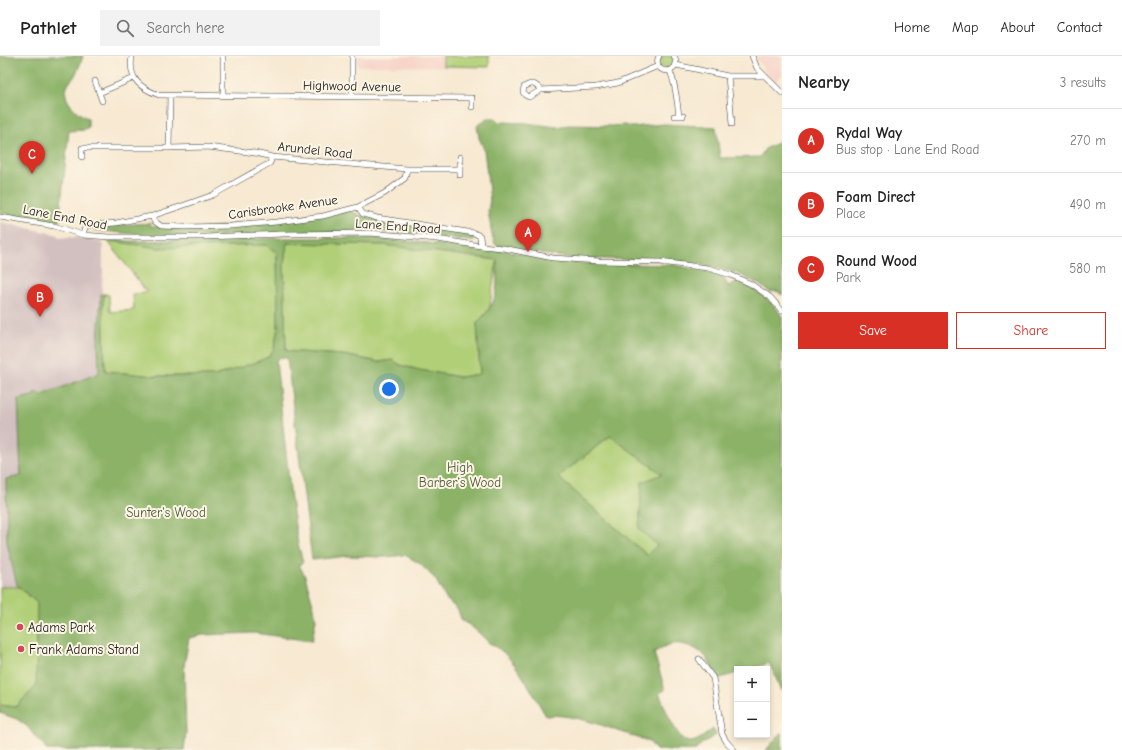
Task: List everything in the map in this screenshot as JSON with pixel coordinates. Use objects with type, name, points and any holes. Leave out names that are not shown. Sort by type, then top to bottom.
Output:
[{"type":"street","points":[[98,93],[134,78],[131,63],[132,56]]},
{"type":"street","points":[[223,56],[223,96]]},
{"type":"street","points":[[352,56],[352,97]]},
{"type":"street","points":[[659,56],[657,62],[658,66],[663,70],[670,71]]},
{"type":"street","points":[[670,71],[676,65],[674,56]]},
{"type":"street","points":[[752,56],[757,68],[782,93]]},
{"type":"street","points":[[676,65],[728,76],[765,76]]},
{"type":"street","points":[[541,90],[596,87],[618,83],[658,66]]},
{"type":"street","points":[[670,71],[677,98],[679,116]]},
{"type":"street","points":[[728,76],[732,124]]},
{"type":"street","name":"Highwood Avenue","points":[[134,78],[144,89],[159,96],[472,98],[472,107]]},
{"type":"street","points":[[96,80],[98,93],[102,101]]},
{"type":"street","points":[[169,148],[170,96]]},
{"type":"street","name":"Arundel Road","points":[[82,157],[82,148],[208,147],[272,157],[407,169],[460,172],[460,157]]},
{"type":"street","points":[[83,235],[85,228],[90,225],[116,223],[152,216],[214,195],[270,163],[272,157]]},
{"type":"street","name":"Carisbrooke Avenue","points":[[152,216],[154,221],[161,226],[185,227],[231,226],[323,216],[358,207],[385,193],[405,178],[407,169]]},
{"type":"street","points":[[358,207],[363,214],[378,218],[474,233],[480,236],[481,246]]},
{"type":"street","name":"Lane End Road","points":[[0,217],[54,226],[83,235],[109,237],[370,233],[437,239],[504,248],[553,258],[599,261],[660,262],[708,268],[731,275],[751,284],[770,297],[782,311]]},
{"type":"street","points":[[699,659],[713,678],[722,734],[734,750]]},
{"type":"shaded area","points":[[357,56],[489,56],[489,67],[357,66]]},
{"type":"shaded area","points":[[755,56],[782,56],[782,75],[775,82],[766,73]]},
{"type":"shaded area","points":[[0,222],[58,235],[59,238],[69,237],[95,240],[101,243],[103,242],[103,273],[98,344],[99,381],[36,587],[0,587]]},
{"type":"green space","points":[[0,56],[83,56],[74,77],[69,83],[66,97],[72,106],[88,119],[88,128],[84,130],[69,131],[59,222],[0,213]]},
{"type":"green space","points":[[443,56],[489,56],[489,67],[443,66]]},
{"type":"green space","points":[[660,56],[672,56],[672,65],[666,68],[660,65]]},
{"type":"green space","points":[[488,118],[495,118],[499,122],[526,123],[556,127],[569,125],[624,125],[632,127],[665,124],[716,127],[720,158],[760,157],[765,149],[782,140],[782,295],[777,291],[770,292],[757,283],[737,273],[694,263],[570,258],[495,244],[488,211],[490,200],[484,149],[479,138],[477,126]]},
{"type":"green space","points":[[351,211],[359,215],[386,221],[473,235],[475,239],[472,241],[419,234],[366,231],[221,236],[152,236],[94,230],[94,227],[150,223],[151,226],[198,229]]},
{"type":"green space","name":"High Barber's Wood","points":[[110,238],[129,241],[146,241],[374,238],[510,251],[539,258],[581,263],[674,265],[722,275],[728,286],[738,281],[763,296],[778,310],[782,317],[782,691],[769,663],[760,666],[734,666],[734,674],[717,679],[708,659],[702,653],[684,644],[671,644],[654,653],[665,690],[659,693],[676,730],[686,741],[691,742],[697,740],[713,729],[716,735],[701,744],[696,750],[656,750],[648,740],[644,740],[595,723],[569,717],[546,716],[515,666],[501,651],[462,621],[458,610],[446,599],[436,580],[419,563],[405,555],[385,557],[347,556],[312,560],[287,358],[280,357],[276,361],[291,500],[298,544],[303,562],[299,565],[305,576],[316,619],[312,641],[254,633],[203,635],[189,638],[184,666],[186,733],[184,750],[47,750],[42,742],[36,738],[28,727],[17,719],[0,713],[0,705],[16,707],[36,686],[37,603],[17,585],[7,543],[6,479],[21,476],[18,399],[33,396],[36,392],[42,395],[99,373],[98,344],[101,294],[105,294],[103,302],[105,371],[154,376],[214,376],[257,362],[268,357],[274,349],[278,327],[277,253],[266,245],[158,248],[111,241]],"holes":[[[287,243],[384,245],[497,260],[497,287],[494,301],[485,315],[477,323],[480,374],[460,377],[419,370],[400,365],[393,360],[379,362],[343,355],[286,351],[284,263]],[[610,436],[662,474],[642,482],[639,529],[657,545],[647,555],[558,477]]]},
{"type":"green space","points":[[107,240],[158,248],[266,245],[277,253],[278,327],[274,349],[268,357],[257,362],[214,376],[154,376],[105,371],[103,302],[105,294],[109,295],[110,312],[134,310],[133,294],[146,293]]},
{"type":"green space","points":[[287,243],[384,245],[497,260],[489,311],[477,323],[480,374],[460,377],[419,370],[400,365],[393,360],[379,362],[343,355],[286,351],[284,263]]},
{"type":"green space","points":[[610,436],[663,474],[642,482],[639,529],[658,545],[647,555],[558,477]]},
{"type":"green space","name":"Adams Park","points":[[0,587],[36,587],[46,713],[0,713]]},
{"type":"green space","points":[[782,733],[782,750],[766,750],[780,734]]},
{"type":"place","name":"Round Wood","points":[[32,174]]},
{"type":"place","name":"Rydal Way","points":[[528,252]]},
{"type":"place","name":"Foam Direct","points":[[40,317]]},
{"type":"place","name":"Adams Park","points":[[20,627]]},
{"type":"place","name":"Frank Adams Stand","points":[[21,649]]},
{"type":"park label","name":"Sunter's Wood","points":[[166,512]]}]
